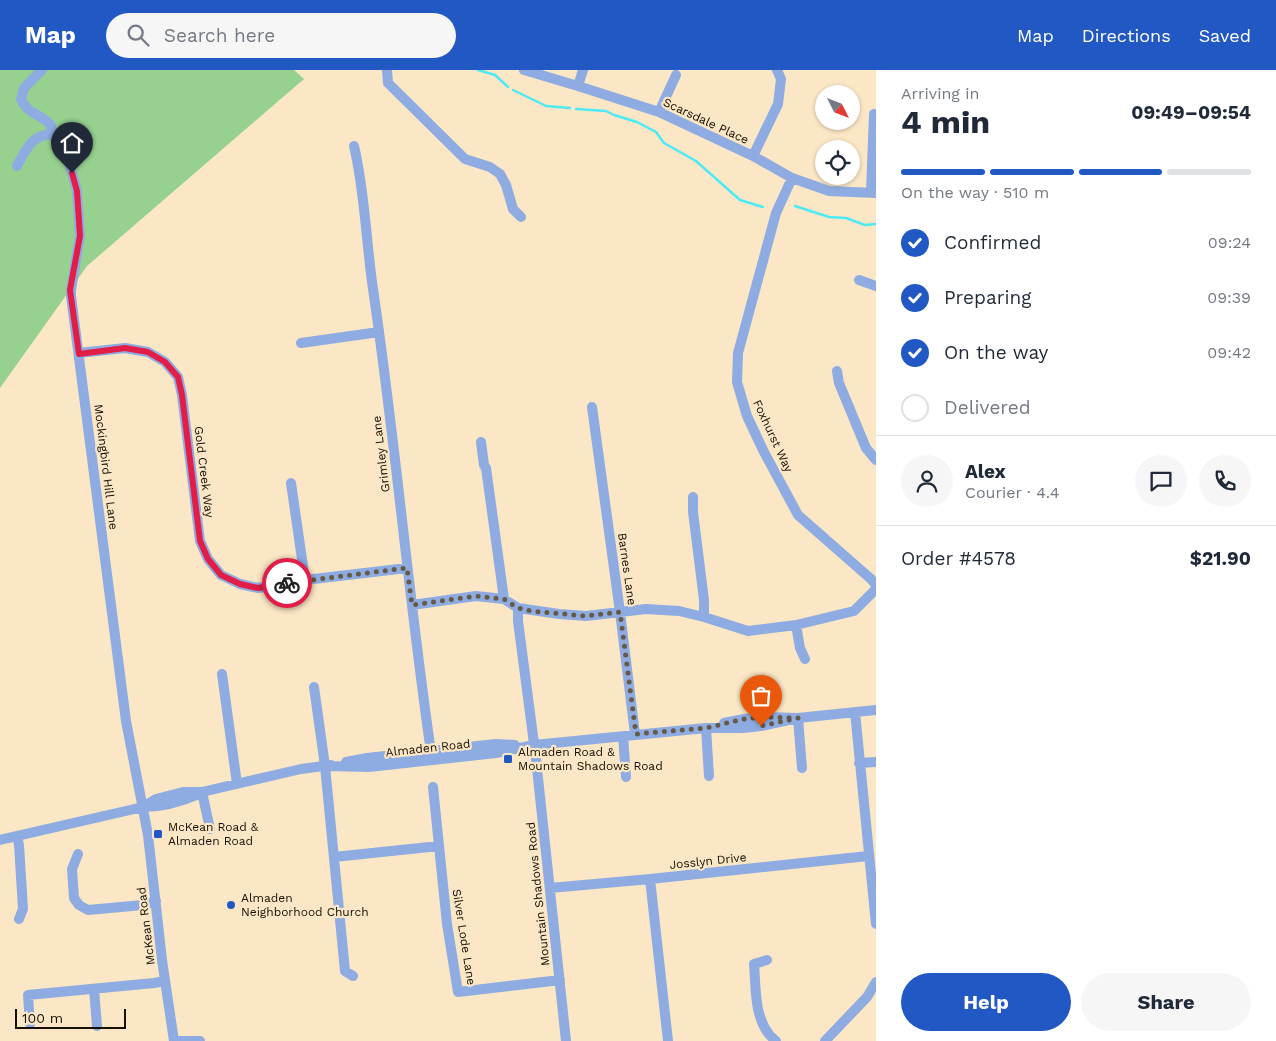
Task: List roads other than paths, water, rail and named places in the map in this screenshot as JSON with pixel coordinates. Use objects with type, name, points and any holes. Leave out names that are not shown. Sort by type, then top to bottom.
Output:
[{"type":"street","name":"Mockingbird Hill Lane","points":[[42,70],[24,88],[21,99],[27,108],[50,125],[52,134],[67,155],[77,191],[80,236],[70,290],[126,721],[143,807]]},
{"type":"street","points":[[387,70],[388,83],[465,159],[490,167],[500,174],[506,185],[513,209],[522,217]]},
{"type":"street","name":"Scarsdale Place","points":[[524,70],[659,112],[753,156],[792,178],[829,191],[874,193]]},
{"type":"street","points":[[578,86],[583,70]]},
{"type":"street","points":[[753,156],[778,104],[781,79],[777,70]]},
{"type":"street","points":[[659,112],[676,75]]},
{"type":"street","points":[[874,114],[874,193]]},
{"type":"street","points":[[17,166],[30,142],[44,134],[52,134]]},
{"type":"street","name":"Grimley Lane","points":[[354,146],[358,163],[431,755]]},
{"type":"street","name":"Foxhurst Way","points":[[792,178],[776,213],[738,353],[736,382],[747,416],[798,516],[871,579],[876,587]]},
{"type":"street","points":[[859,280],[876,286]]},
{"type":"street","points":[[301,343],[379,332]]},
{"type":"street","name":"Gold Creek Way","points":[[79,354],[125,348],[148,352],[165,362],[178,377],[182,395],[200,541],[208,559],[221,575],[240,584],[258,588],[305,580],[407,568]]},
{"type":"street","points":[[837,371],[838,383],[866,448],[876,460]]},
{"type":"street","name":"Barnes Lane","points":[[592,407],[636,734]]},
{"type":"street","points":[[481,442],[504,599]]},
{"type":"street","points":[[291,483],[305,580]]},
{"type":"street","points":[[692,498],[704,600],[704,617]]},
{"type":"street","points":[[412,605],[476,596],[504,599],[518,608],[586,616],[646,609],[679,611],[748,631],[796,625],[854,611],[876,587]]},
{"type":"street","name":"Mountain Shadows Road","points":[[518,608],[566,1041]]},
{"type":"street","points":[[796,625],[800,648],[805,659]]},
{"type":"street","points":[[222,674],[238,784]]},
{"type":"street","points":[[314,687],[325,766],[345,971],[353,976]]},
{"type":"street","name":"Almaden Road","points":[[0,840],[143,807],[156,799],[183,792],[202,792],[294,771],[367,758],[431,755],[496,744],[534,745],[706,728],[743,728],[798,718],[876,710]]},
{"type":"street","points":[[855,712],[876,924]]},
{"type":"street","points":[[798,718],[802,768]]},
{"type":"street","points":[[706,728],[710,776]]},
{"type":"street","points":[[623,736],[626,777]]},
{"type":"street","points":[[859,763],[876,762]]},
{"type":"street","name":"Silver Lode Lane","points":[[433,787],[447,924],[458,992],[560,980]]},
{"type":"street","points":[[202,792],[210,829]]},
{"type":"street","name":"McKean Road","points":[[143,807],[174,1041]]},
{"type":"street","points":[[17,836],[23,909],[19,919]]},
{"type":"street","points":[[334,858],[439,846]]},
{"type":"street","points":[[78,854],[72,869],[74,898],[79,905],[88,910],[143,905],[156,901]]},
{"type":"street","name":"Josslyn Drive","points":[[550,888],[868,856]]},
{"type":"street","points":[[650,879],[668,1041]]},
{"type":"street","points":[[767,960],[754,964],[758,1009],[761,1021],[768,1033],[776,1041]]},
{"type":"street","points":[[30,1024],[28,995],[165,981]]},
{"type":"street","points":[[825,1041],[867,997],[876,982]]},
{"type":"street","points":[[94,989],[97,1026]]},
{"type":"street","points":[[179,1041],[200,1041]]},
{"type":"waterway","points":[[478,70],[495,75],[508,87]]},
{"type":"waterway","points":[[513,90],[546,106],[570,108]]},
{"type":"waterway","points":[[576,109],[606,111],[637,122],[656,132],[664,143],[696,161],[740,200],[763,207]]},
{"type":"waterway","points":[[795,206],[829,217],[846,218],[865,225],[876,224]]},
{"type":"place","name":"Almaden Road & Mountain Shadows Road","points":[[508,759]]},
{"type":"place","name":"McKean Road & Almaden Road","points":[[158,834]]},
{"type":"place","name":"Almaden Neighborhood Church","points":[[231,905]]}]
